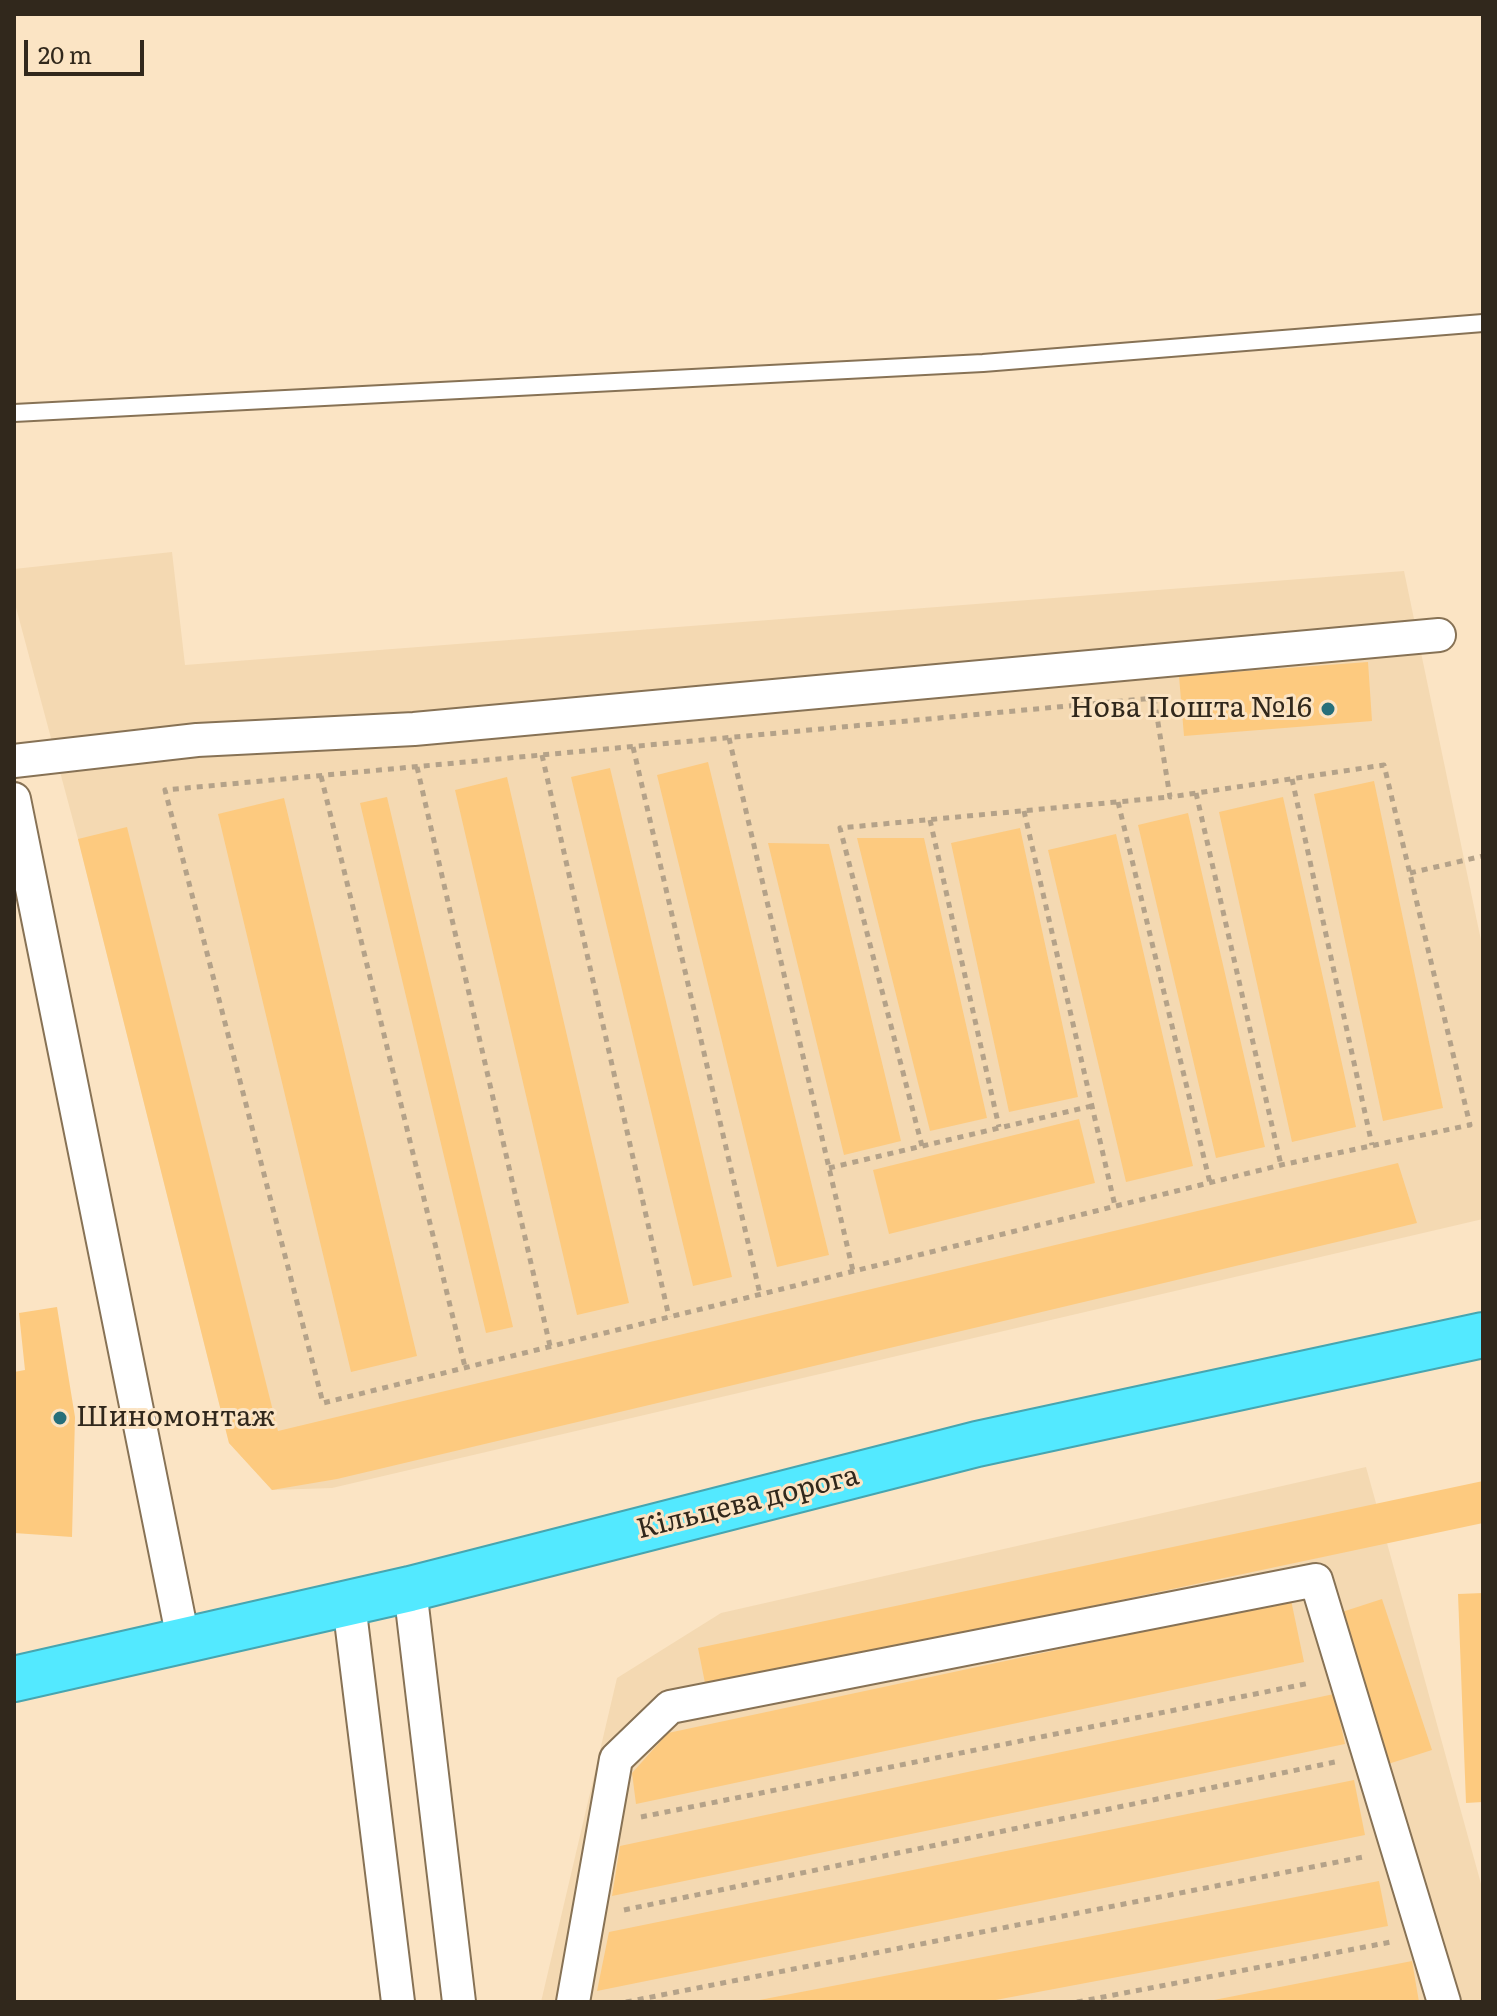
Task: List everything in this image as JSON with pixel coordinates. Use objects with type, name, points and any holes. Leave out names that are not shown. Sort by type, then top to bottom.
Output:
[{"type":"highway","name":"Кільцева дорога","points":[[14,1679],[349,1604],[977,1444],[1477,1336]]},
{"type":"street","points":[[14,761],[197,740],[429,727],[1439,635]]},
{"type":"street","points":[[14,799],[183,1639]]},
{"type":"street","points":[[573,2002],[616,1759],[670,1707],[1316,1580],[1444,2002]]},
{"type":"street","points":[[410,1589],[459,2002]]},
{"type":"street","points":[[349,1604],[398,2002]]},
{"type":"lane","points":[[14,413],[952,365],[1483,323]]},
{"type":"path","points":[[922,1146],[840,828],[1170,797],[1384,765],[1470,1125],[1281,1165],[323,1403],[165,790],[1154,698],[1170,797]]},
{"type":"path","points":[[729,738],[853,1271]]},
{"type":"path","points":[[633,747],[760,1294]]},
{"type":"path","points":[[542,755],[669,1317]]},
{"type":"path","points":[[417,767],[550,1346]]},
{"type":"path","points":[[321,776],[465,1367]]},
{"type":"path","points":[[1292,779],[1372,1145]]},
{"type":"path","points":[[1196,793],[1281,1165]]},
{"type":"path","points":[[1118,802],[1210,1183]]},
{"type":"path","points":[[1024,811],[1115,1206]]},
{"type":"path","points":[[930,819],[999,1127]]},
{"type":"path","points":[[1410,873],[1483,856]]},
{"type":"path","points":[[829,1168],[1092,1106]]},
{"type":"path","points":[[605,1824],[1345,1676]]},
{"type":"path","points":[[588,1918],[1369,1755]]},
{"type":"path","points":[[626,2002],[1398,1850]]},
{"type":"path","points":[[1077,2002],[1424,1936]]},
{"type":"shaded area","points":[[172,552],[185,665],[1404,571],[1483,950],[1483,1219],[332,1488],[272,1490],[229,1443],[78,839],[14,600],[14,569]]},
{"type":"shaded area","points":[[1366,1467],[1483,1891],[1483,2002],[541,2002],[617,1678],[721,1613]]},
{"type":"building","points":[[1368,662],[1372,721],[1184,736],[1179,676]]},
{"type":"building","points":[[708,762],[829,1255],[777,1267],[657,775]]},
{"type":"building","points":[[610,768],[732,1277],[693,1286],[571,777]]},
{"type":"building","points":[[507,777],[629,1303],[577,1315],[455,790]]},
{"type":"building","points":[[1374,781],[1443,1108],[1383,1121],[1314,794]]},
{"type":"building","points":[[387,797],[513,1327],[486,1333],[360,803]]},
{"type":"building","points":[[1283,797],[1356,1127],[1292,1142],[1219,812]]},
{"type":"building","points":[[284,798],[417,1356],[351,1372],[218,814]]},
{"type":"building","points":[[1188,813],[1265,1147],[1216,1158],[1138,825]]},
{"type":"building","points":[[127,827],[278,1431],[1398,1163],[1417,1223],[337,1479],[272,1490],[229,1443],[78,839]]},
{"type":"building","points":[[1020,828],[1078,1097],[1009,1112],[951,843]]},
{"type":"building","points":[[1116,834],[1193,1166],[1126,1182],[1048,850]]},
{"type":"building","points":[[857,838],[924,838],[987,1118],[930,1131]]},
{"type":"building","points":[[768,843],[829,844],[901,1141],[844,1155]]},
{"type":"building","points":[[1079,1119],[1095,1183],[889,1234],[873,1170]]},
{"type":"building","points":[[57,1307],[75,1417],[72,1537],[14,1533],[14,1372],[25,1370],[19,1313]]},
{"type":"building","points":[[1483,1481],[1483,1523],[706,1688],[698,1648]]},
{"type":"building","points":[[1483,1593],[1483,1802],[1466,1803],[1458,1594]]},
{"type":"building","points":[[1382,1599],[1432,1750],[1388,1764],[1339,1613]]},
{"type":"building","points":[[1291,1600],[1304,1662],[636,1804],[632,1773],[668,1733]]},
{"type":"building","points":[[1334,1694],[1345,1744],[612,1896],[620,1846]]},
{"type":"building","points":[[1354,1780],[1365,1835],[597,1991],[609,1932]]},
{"type":"building","points":[[1379,1881],[1388,1926],[985,2002],[749,2002]]},
{"type":"building","points":[[1412,1961],[1419,2002],[1209,2002],[1209,2001]]},
{"type":"place","name":"Нова Пошта №16","points":[[1328,709]]},
{"type":"place","name":"Шиномонтаж","points":[[60,1418]]}]
